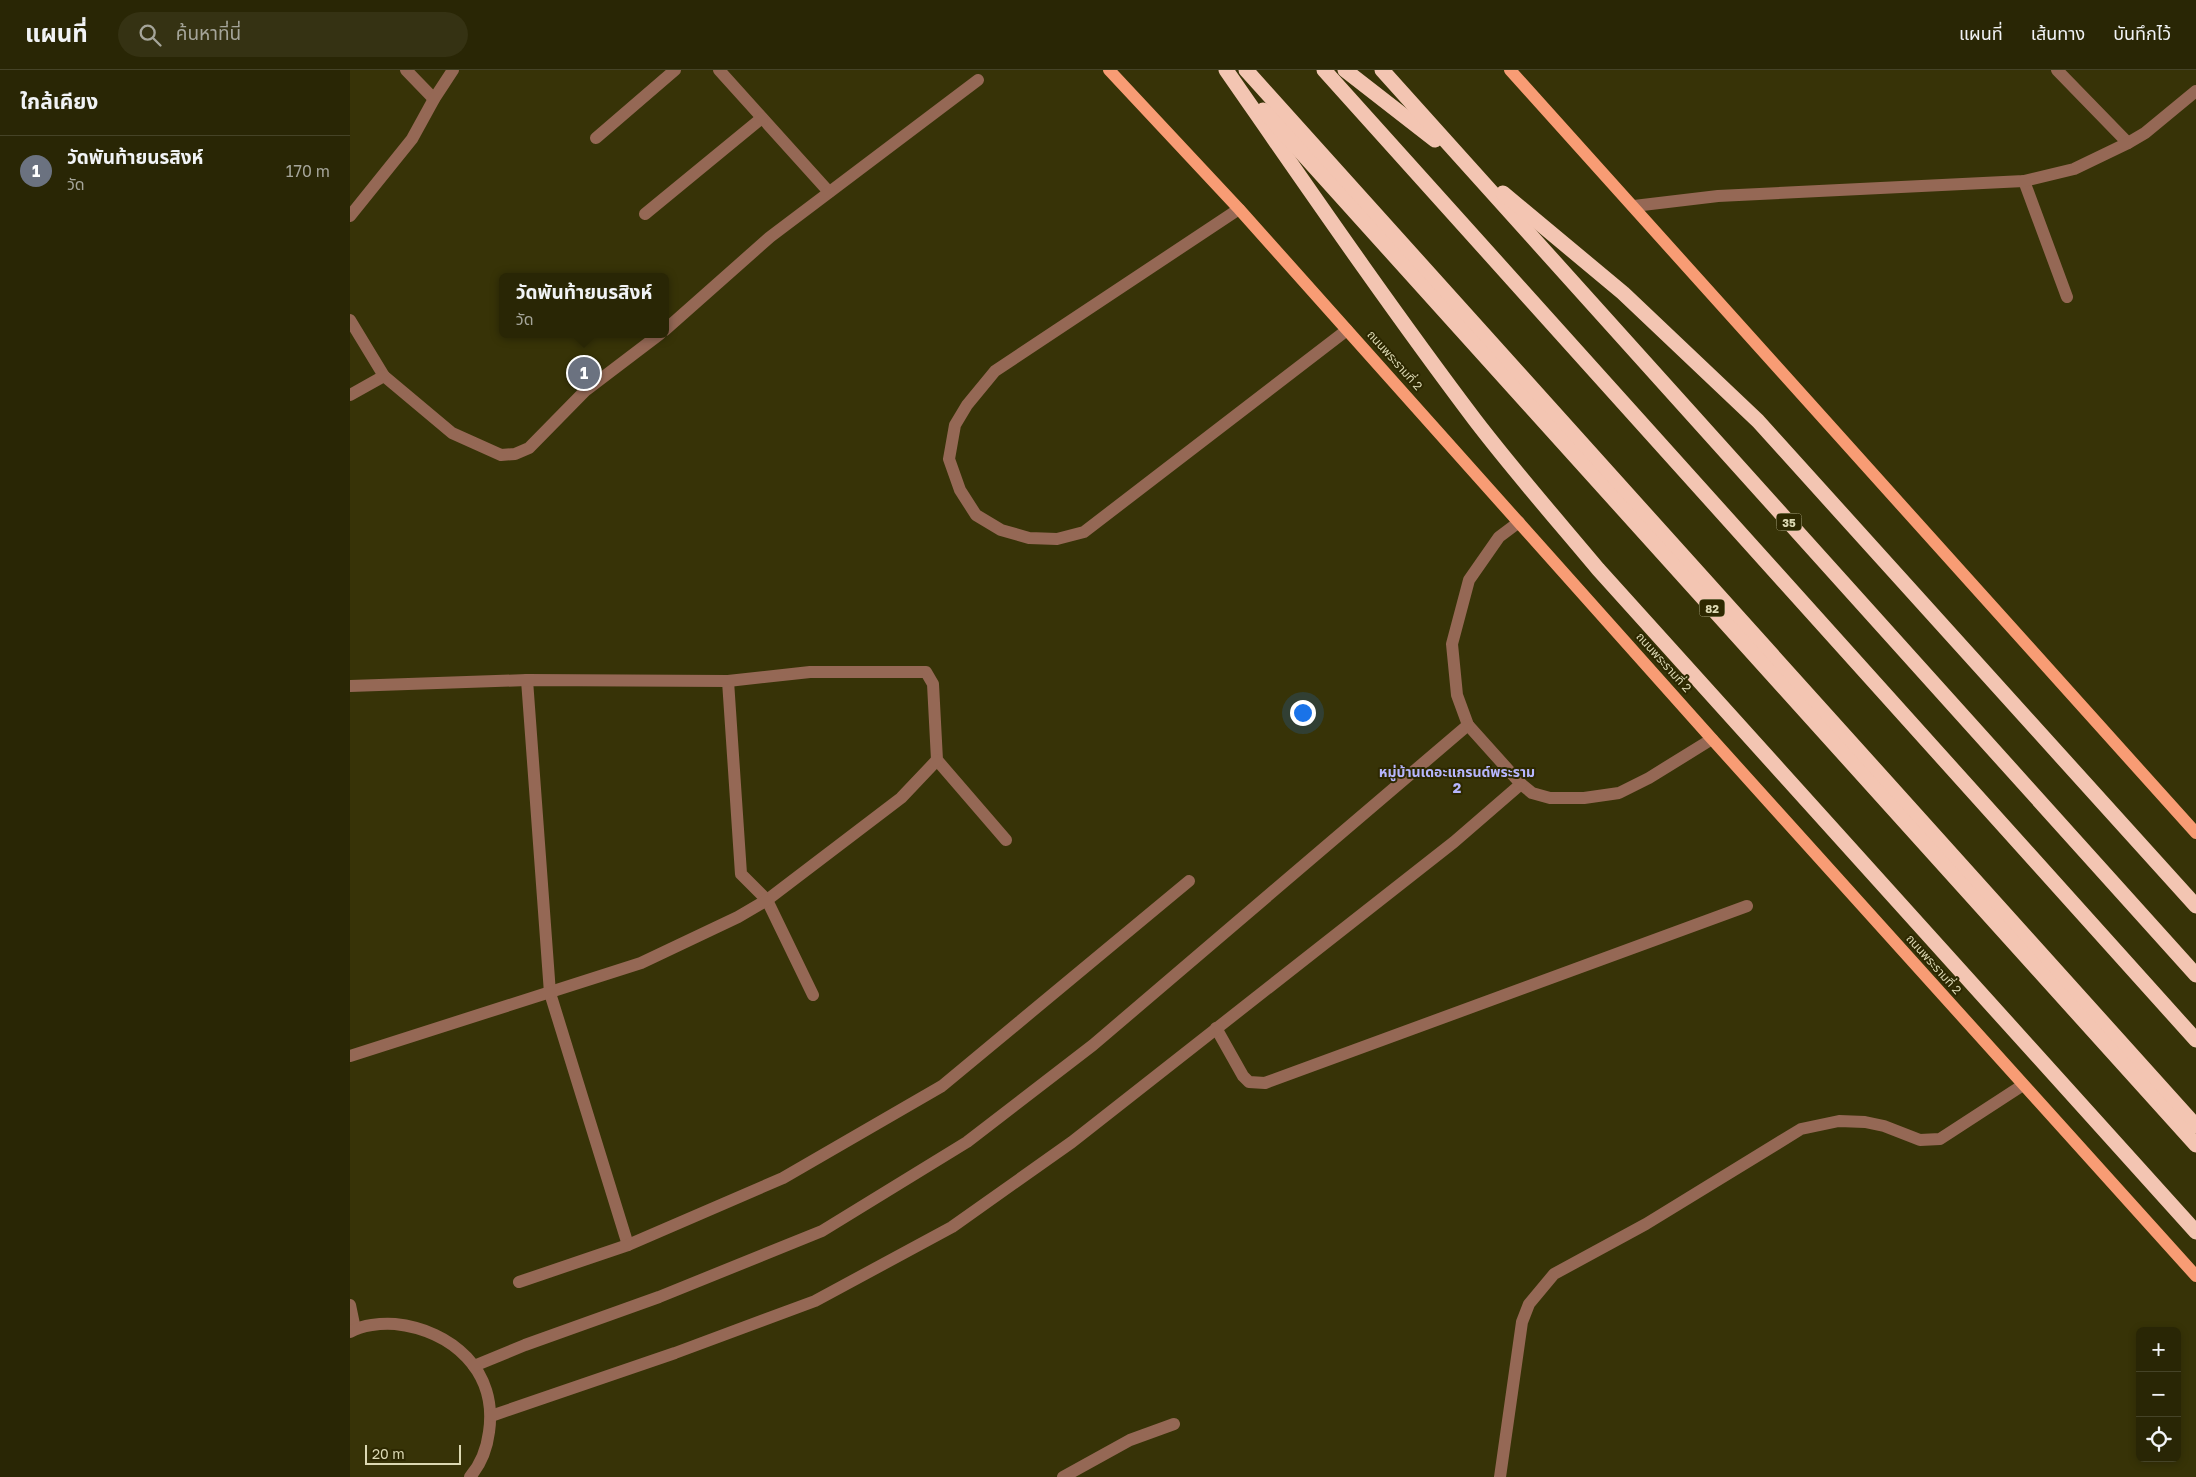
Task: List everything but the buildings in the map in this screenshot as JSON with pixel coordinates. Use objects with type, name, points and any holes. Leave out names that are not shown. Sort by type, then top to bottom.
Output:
[{"type":"highway","name":"82","points":[[1227,70],[2196,1145]]},
{"type":"highway","points":[[1227,70],[1476,422],[1540,500],[1598,569],[2196,1232]]},
{"type":"highway","points":[[1246,70],[2196,1126]]},
{"type":"highway","points":[[1324,70],[2196,1040]]},
{"type":"highway","points":[[1345,70],[1509,198],[1623,293],[1758,421],[2196,906]]},
{"type":"highway","name":"35","points":[[1382,70],[2196,975]]},
{"type":"main road","name":"ถนนพระรามที่ 2","points":[[1109,70],[1239,209],[2196,1276]]},
{"type":"main road","points":[[1510,70],[2196,833]]},
{"type":"street","points":[[406,70],[434,99]]},
{"type":"street","points":[[350,216],[412,139],[434,99],[453,70]]},
{"type":"street","points":[[596,138],[675,70]]},
{"type":"street","points":[[719,70],[829,192]]},
{"type":"street","points":[[2057,70],[2128,143]]},
{"type":"street","points":[[669,326],[770,237],[978,80]]},
{"type":"street","points":[[1634,206],[1718,196],[2024,182],[2074,169],[2128,143],[2145,133],[2196,91]]},
{"type":"street","points":[[645,214],[762,118]]},
{"type":"street","points":[[2024,182],[2067,297]]},
{"type":"street","points":[[1239,209],[995,371],[967,405],[955,425],[949,459],[960,490],[976,515],[1001,530],[1030,538],[1057,539],[1084,532],[1347,330]]},
{"type":"street","points":[[350,320],[384,376],[452,433],[501,455],[516,454],[529,448],[586,391],[655,338]]},
{"type":"street","points":[[350,396],[384,376]]},
{"type":"street","points":[[1519,522],[1499,537],[1469,580],[1452,644],[1457,695],[1468,725],[1521,784],[1532,793],[1550,798],[1584,798],[1619,792],[1649,778],[1712,738]]},
{"type":"street","points":[[350,686],[527,680],[728,681],[810,672],[891,670],[926,672],[933,684],[937,760],[1006,840]]},
{"type":"street","points":[[527,680],[550,993],[628,1245]]},
{"type":"street","points":[[728,681],[742,874],[767,900],[813,995]]},
{"type":"street","points":[[474,1366],[525,1345],[659,1297],[822,1231],[968,1142],[1093,1045],[1468,725]]},
{"type":"street","points":[[350,1056],[641,963],[738,917],[767,900],[901,798],[937,760]]},
{"type":"street","points":[[491,1416],[666,1357],[815,1301],[952,1227],[1072,1142],[1454,842],[1521,784]]},
{"type":"street","points":[[519,1282],[628,1245],[783,1178],[942,1086],[1189,881]]},
{"type":"street","points":[[1216,1028],[1243,1076],[1250,1082],[1265,1083],[1748,906]]},
{"type":"street","points":[[1500,1477],[1522,1322],[1529,1304],[1554,1274],[1646,1224],[1801,1129],[1838,1121],[1865,1122],[1884,1126],[1920,1140],[1940,1139],[2023,1085]]},
{"type":"street","points":[[350,1306],[352,1330],[384,1323],[414,1326],[443,1338],[474,1366],[486,1387],[491,1416],[487,1445],[478,1468],[470,1477]]},
{"type":"street","points":[[1063,1477],[1130,1440],[1174,1424]]},
{"type":"place","name":"วัดพันท้ายนรสิงห์","points":[[584,373]]},
{"type":"district","name":"หมู่บ้านเดอะแกรนด์พระราม 2","points":[[1457,780]]}]
